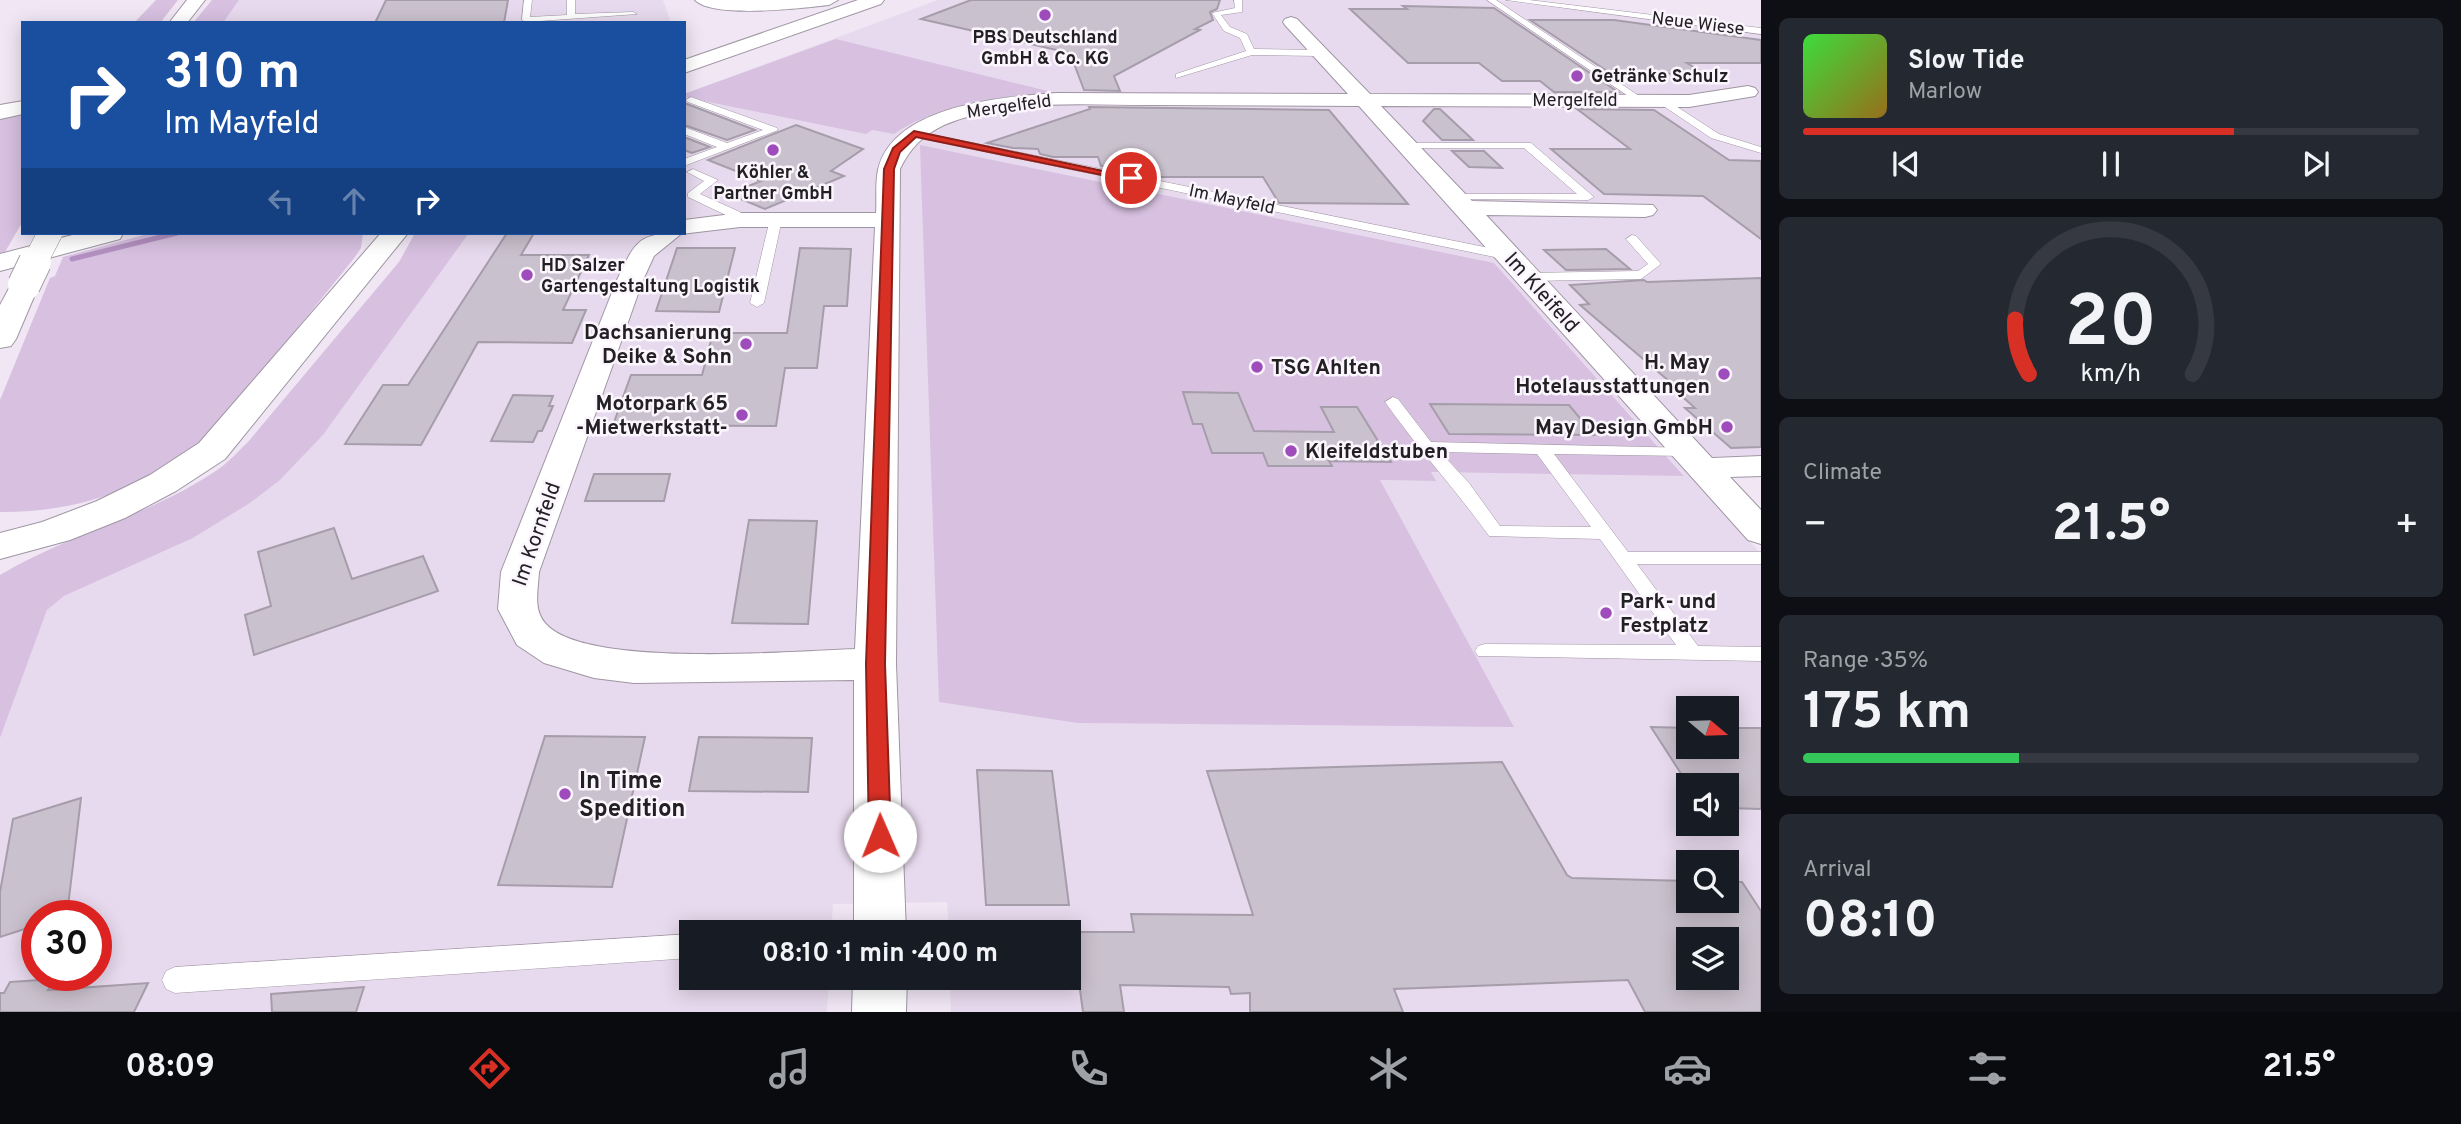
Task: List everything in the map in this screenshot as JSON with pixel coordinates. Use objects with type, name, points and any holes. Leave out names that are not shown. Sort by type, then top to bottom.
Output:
[{"type":"main road","points":[[180,21],[196,0]]},
{"type":"main road","points":[[704,0],[761,7],[829,0]]},
{"type":"main road","points":[[686,57],[849,0]]},
{"type":"main road","points":[[686,66],[875,0]]},
{"type":"main road","points":[[0,339],[49,235]]},
{"type":"main road","points":[[0,263],[103,235]]},
{"type":"main road","points":[[6,542],[107,513],[180,475],[212,451],[237,424],[384,238]]},
{"type":"street","name":"Im Kleifeld","points":[[1291,22],[1461,203],[1761,532]]},
{"type":"street","name":"Mergelfeld","points":[[880,920],[875,664],[887,220],[891,159],[897,150],[914,134],[960,113],[1035,100],[1689,101],[1754,94]]},
{"type":"street","points":[[1461,203],[1645,210]]},
{"type":"street","name":"Im Kornfeld","points":[[686,226],[740,220],[887,220]]},
{"type":"street","name":"Im Kornfeld","points":[[669,235],[643,252],[630,280],[520,572],[515,588],[520,618],[543,644],[561,653],[634,670],[875,664]]},
{"type":"street","points":[[1695,459],[1761,466]]},
{"type":"street","points":[[879,1012],[880,990]]},
{"type":"lane","points":[[528,0],[526,20],[633,14]]},
{"type":"lane","points":[[570,17],[571,0]]},
{"type":"lane","points":[[1238,0],[1239,10],[1216,13],[1227,29],[1244,36],[1251,52]]},
{"type":"lane","points":[[1491,0],[1651,101],[1715,136],[1761,150]]},
{"type":"lane","name":"Neue Wiese","points":[[1510,0],[1761,31]]},
{"type":"lane","points":[[1179,76],[1251,52],[1320,53]]},
{"type":"lane","points":[[689,167],[727,147],[772,130],[691,100]]},
{"type":"lane","points":[[686,132],[727,147]]},
{"type":"lane","name":"Im Mayfeld","points":[[914,134],[1519,266],[1641,275],[1655,264],[1632,239]]},
{"type":"lane","points":[[1406,145],[1527,145],[1588,197],[1461,203]]},
{"type":"lane","points":[[689,167],[712,180],[692,195],[740,220]]},
{"type":"lane","points":[[757,303],[776,219]]},
{"type":"lane","points":[[1393,402],[1495,532],[1605,533]]},
{"type":"lane","points":[[1426,447],[1541,448],[1695,459]]},
{"type":"lane","points":[[1541,448],[1692,653]]},
{"type":"lane","points":[[1623,558],[1761,558]]},
{"type":"lane","points":[[1485,651],[1761,654]]},
{"type":"lane","points":[[174,980],[679,947]]},
{"type":"shaded area","points":[[156,0],[178,0],[162,21],[136,21]]},
{"type":"shaded area","points":[[212,0],[239,0],[224,21],[195,21]]},
{"type":"shaded area","points":[[239,0],[663,0],[670,21],[224,21]]},
{"type":"shaded area","points":[[938,0],[1495,0],[1761,33],[1761,455],[1676,458],[1761,554],[1761,1012],[951,1012],[950,990],[1081,990],[1081,920],[948,920],[947,902],[833,904],[832,920],[679,920],[679,990],[828,990],[827,1012],[0,1012],[0,738],[47,610],[64,596],[193,538],[250,503],[280,480],[323,435],[468,235],[686,235],[686,93]],"holes":[[[1494,263],[1684,475],[1430,472],[1435,481],[1379,480],[1513,726],[1078,723]]]},
{"type":"shaded area","points":[[836,39],[1056,93],[993,99],[951,108],[912,123],[894,134],[872,130],[866,134],[686,97],[686,93]]},
{"type":"shaded area","points":[[21,114],[21,224],[5,252],[0,254],[0,117]]},
{"type":"shaded area","name":"TSG Ahlten","points":[[920,145],[1494,263],[1684,476],[1431,472],[1436,481],[1380,480],[1514,727],[1078,723],[939,702]]},
{"type":"shaded area","points":[[144,235],[363,235],[361,248],[355,257],[226,417],[179,459],[152,476],[94,500],[32,511],[0,512],[0,400],[50,278],[55,276],[63,257]]},
{"type":"shaded area","points":[[414,235],[468,235],[323,435],[280,480],[250,503],[193,538],[64,596],[47,610],[0,738],[0,575],[54,547],[167,499],[224,465],[248,442],[399,262]]},
{"type":"building","points":[[386,0],[508,0],[504,21],[376,21]]},
{"type":"building","points":[[971,0],[1220,0],[1217,9],[1210,12],[1213,20],[1195,29],[1200,30],[1114,76],[1120,91],[1084,90],[1070,53],[921,19]]},
{"type":"building","points":[[1403,6],[1494,8],[1618,92],[1554,92],[1540,81],[1502,81],[1479,63],[1408,63],[1350,9],[1407,9]]},
{"type":"building","points":[[1530,20],[1614,20],[1761,40],[1761,63],[1687,63],[1705,74],[1610,73]]},
{"type":"building","points":[[686,103],[755,130],[727,140],[686,126]]},
{"type":"building","points":[[1089,107],[1329,110],[1408,204],[1279,203],[1263,177],[1152,177],[1140,174],[1138,169],[1101,166],[1098,157],[1053,157],[1040,154],[1038,149],[987,143],[1090,109]]},
{"type":"building","points":[[1434,109],[1440,109],[1473,140],[1442,140],[1423,121]]},
{"type":"building","points":[[1577,109],[1654,110],[1729,160],[1761,161],[1761,239],[1703,196],[1604,194],[1551,149],[1630,149]]},
{"type":"building","points":[[796,125],[863,149],[831,171],[844,176],[765,209],[729,194],[761,181],[708,160]]},
{"type":"building","points":[[686,138],[710,147],[692,153],[686,151]]},
{"type":"building","points":[[1452,151],[1484,151],[1502,168],[1469,167]]},
{"type":"building","points":[[506,235],[533,235],[521,255],[589,255],[563,310],[586,310],[572,343],[478,342],[421,445],[345,444],[383,385],[408,385]]},
{"type":"building","points":[[677,248],[735,248],[719,312],[656,311]]},
{"type":"building","points":[[800,248],[851,249],[847,306],[824,306],[817,368],[785,368],[776,426],[613,425],[631,375],[702,375],[713,333],[787,333]]},
{"type":"building","points":[[1606,249],[1630,269],[1566,270],[1544,250]]},
{"type":"building","points":[[1761,278],[1761,447],[1731,448],[1685,408],[1695,408],[1666,382],[1670,382],[1580,305],[1589,304],[1570,285],[1644,280]]},
{"type":"building","points":[[1183,392],[1238,393],[1254,431],[1334,432],[1321,407],[1357,407],[1391,462],[1329,461],[1332,466],[1268,466],[1263,453],[1212,453],[1202,424],[1193,424]]},
{"type":"building","points":[[513,395],[553,396],[549,406],[553,406],[542,431],[538,431],[533,442],[491,441]]},
{"type":"building","points":[[1430,404],[1569,405],[1594,435],[1449,434]]},
{"type":"building","points":[[594,474],[670,474],[664,501],[585,501]]},
{"type":"building","points":[[749,520],[817,521],[808,624],[732,623]]},
{"type":"building","points":[[334,528],[352,579],[423,556],[438,591],[254,655],[245,615],[271,606],[258,552]]},
{"type":"building","points":[[1651,727],[1676,728],[1676,760],[1740,760],[1740,728],[1761,728],[1761,809],[1739,808],[1739,773],[1681,773]]},
{"type":"building","points":[[545,736],[645,737],[612,887],[498,885]]},
{"type":"building","points":[[699,737],[812,738],[808,792],[689,791]]},
{"type":"building","points":[[1502,762],[1567,875],[1572,878],[1676,881],[1676,913],[1739,913],[1739,882],[1742,882],[1761,911],[1761,1012],[1645,1012],[1628,980],[1394,989],[1403,1012],[1250,1012],[1250,993],[1231,994],[1229,987],[1120,985],[1124,1012],[1083,1012],[1080,990],[1081,932],[1134,932],[1131,914],[1253,915],[1207,771]]},
{"type":"building","points":[[977,770],[1052,771],[1069,905],[986,905]]},
{"type":"building","points":[[81,798],[69,900],[21,900],[21,930],[0,937],[0,892],[13,819]]},
{"type":"building","points":[[21,981],[21,991],[112,991],[112,986],[148,983],[134,1012],[0,1012],[0,993],[4,993],[10,982]]},
{"type":"building","points":[[364,987],[356,1012],[272,1012],[271,994]]},
{"type":"waterway","points":[[72,259],[169,235]]},
{"type":"place","name":"PBS Deutschland GmbH & Co. KG","points":[[1045,15]]},
{"type":"place","name":"Getränke Schulz","points":[[1577,76]]},
{"type":"place","name":"Köhler & Partner GmbH","points":[[773,150]]},
{"type":"place","name":"HD Salzer Gartengestaltung Logistik","points":[[527,275]]},
{"type":"place","name":"Dachsanierung Deike & Sohn","points":[[746,344]]},
{"type":"place","name":"TSG Ahlten","points":[[1257,367]]},
{"type":"place","name":"H. May Hotelausstattungen","points":[[1724,374]]},
{"type":"place","name":"Motorpark 65 -Mietwerkstatt-","points":[[742,415]]},
{"type":"place","name":"May Design GmbH","points":[[1727,427]]},
{"type":"place","name":"Kleifeldstuben","points":[[1291,451]]},
{"type":"place","name":"Park- und Festplatz","points":[[1606,613]]},
{"type":"place","name":"In Time Spedition","points":[[565,794]]},
{"type":"route","points":[[880,836],[875,664],[891,159],[914,134],[1131,178]]}]
